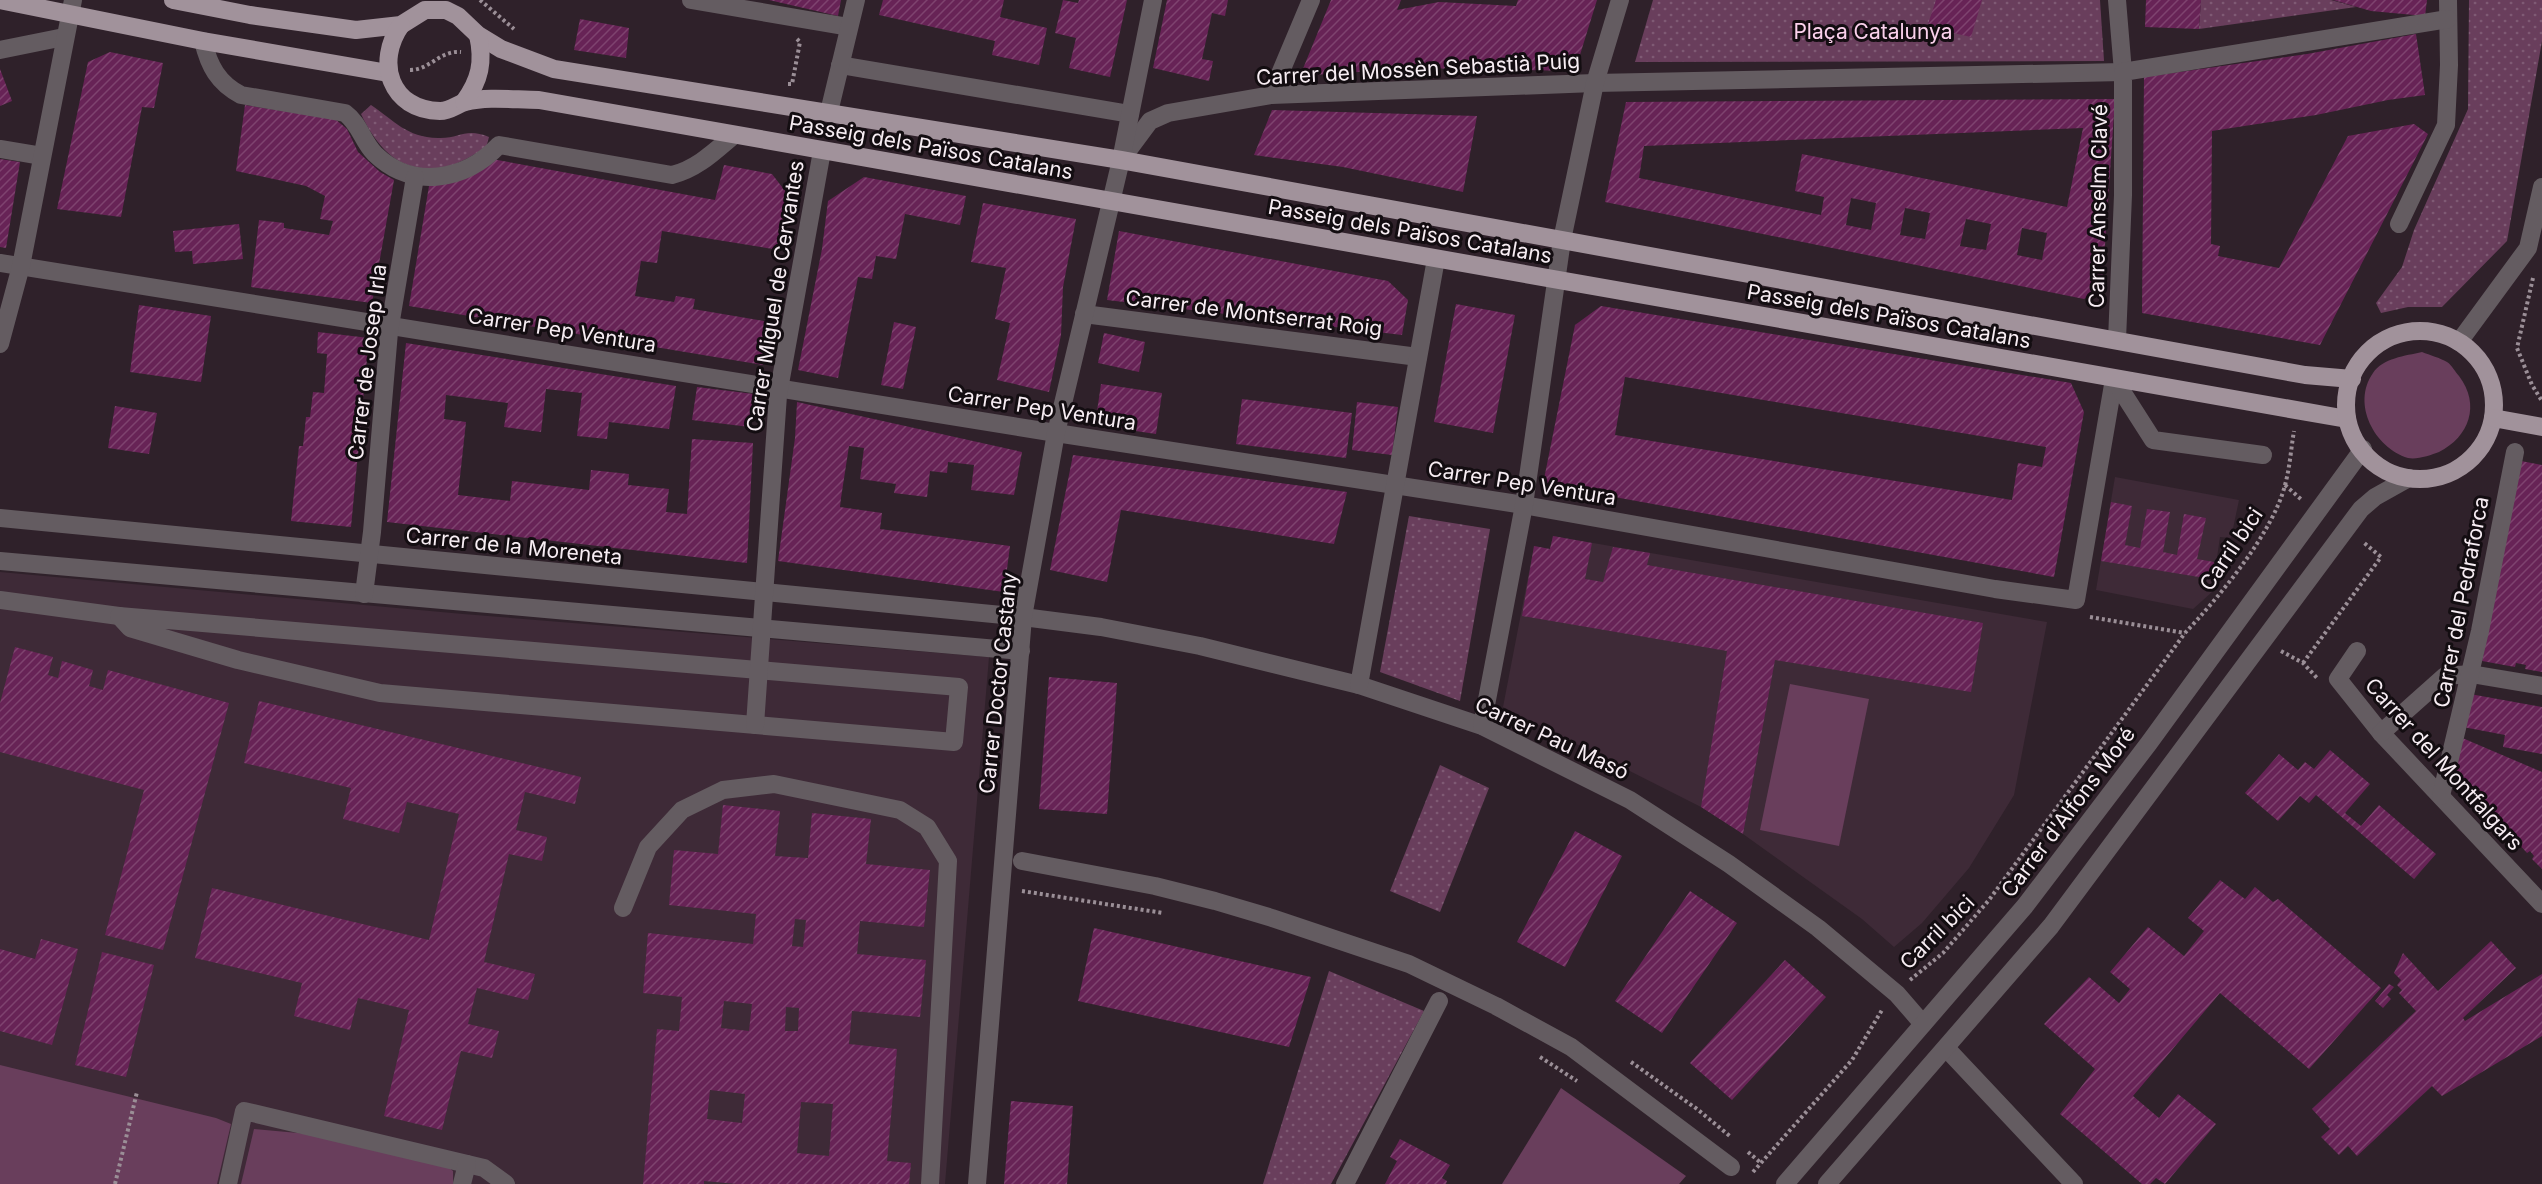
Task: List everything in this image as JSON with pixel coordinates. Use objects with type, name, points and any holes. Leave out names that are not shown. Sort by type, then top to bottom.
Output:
[{"type":"main road","points":[[0,0],[71,7],[203,41],[388,74],[392,42],[401,25]]},
{"type":"main road","points":[[173,0],[250,15],[347,29],[401,25],[425,10],[447,5],[478,35],[501,49],[554,69],[1121,160],[2306,375],[2352,379]]},
{"type":"main road","points":[[465,102],[478,80],[481,67],[482,53],[478,35]]},
{"type":"main road","name":"Passeig dels Països Catalans","points":[[388,74],[393,85],[402,95],[421,107],[442,111],[453,109],[465,102],[518,98],[539,100],[2347,419]]},
{"type":"main road","points":[[2423,331],[2436,333],[2458,342],[2477,359],[2485,371],[2493,397],[2493,418],[2483,446],[2474,457],[2443,475],[2432,478],[2409,478],[2396,475],[2380,467],[2370,460],[2355,437],[2347,419],[2344,402],[2355,370],[2371,349],[2398,334],[2423,331]]},
{"type":"main road","points":[[2493,418],[2542,427]]},
{"type":"street","points":[[691,0],[849,27]]},
{"type":"street","points":[[829,112],[856,0]]},
{"type":"street","name":"Carrer Doctor Castany","points":[[977,1184],[1023,617],[1056,433],[1121,160],[1153,0]]},
{"type":"street","points":[[1270,95],[1311,0]]},
{"type":"street","points":[[1482,726],[1524,505],[1562,240],[1595,83],[1620,0]]},
{"type":"street","name":"Carrer Anselm Clavé","points":[[2117,0],[2123,72],[2123,195],[2117,340]]},
{"type":"street","points":[[2399,224],[2445,124],[2449,65],[2448,0]]},
{"type":"street","points":[[0,344],[21,266],[71,7]]},
{"type":"street","name":"Carrer del Mossèn Sebastià Puig","points":[[1121,160],[1150,121],[1168,113],[1270,95],[1595,83],[2123,72],[2448,19]]},
{"type":"street","points":[[0,50],[64,37]]},
{"type":"street","points":[[203,41],[208,61],[219,79],[229,88],[241,94],[345,113],[354,120],[374,152],[396,169],[415,177],[437,177],[459,171],[476,163],[499,145],[672,175],[694,166],[734,135]]},
{"type":"street","points":[[840,64],[1130,114]]},
{"type":"street","points":[[0,149],[42,156]]},
{"type":"street","name":"Carrer Miguel de Cervantes","points":[[754,724],[780,388],[822,151]]},
{"type":"street","name":"Carrer de Josep Irla","points":[[364,594],[389,329],[415,177]]},
{"type":"street","points":[[2458,342],[2528,248],[2542,187]]},
{"type":"street","points":[[1359,686],[1436,259]]},
{"type":"street","name":"Carrer Pep Ventura","points":[[0,263],[389,329],[1524,505],[1995,589],[2076,600],[2114,379]]},
{"type":"street","name":"Carrer de Montserrat Roig","points":[[1084,314],[1418,357]]},
{"type":"street","points":[[2114,379],[2153,440],[2263,454]]},
{"type":"street","name":"Carrer d'Alfons Moré","points":[[1785,1184],[2025,906],[2319,513],[2363,449]]},
{"type":"street","name":"Carrer del Pedraforca","points":[[2441,796],[2470,674],[2515,452]]},
{"type":"street","points":[[1827,1184],[2051,926],[2361,509],[2375,497],[2409,478]]},
{"type":"street","name":"Carrer de la Moreneta","points":[[0,518],[1023,617]]},
{"type":"street","points":[[0,561],[1021,651]]},
{"type":"street","points":[[0,600],[119,616],[959,687],[954,742],[380,693],[227,656],[130,628],[119,616]]},
{"type":"street","name":"Carrer Pau Masó","points":[[1023,617],[1101,627],[1200,646],[1359,686],[1482,726],[1630,800],[1728,864],[1818,928],[1897,994],[1923,1024]]},
{"type":"street","name":"Carrer del Montfalgars","points":[[2357,651],[2338,679],[2381,733],[2542,904]]},
{"type":"street","points":[[2381,733],[2445,676],[2470,674],[2542,686]]},
{"type":"street","points":[[623,908],[648,847],[682,810],[723,790],[774,784],[842,796],[900,810],[927,827],[948,861],[930,1184]]},
{"type":"street","points":[[1022,861],[1155,886],[1215,901],[1409,964],[1496,1006],[1571,1047],[1731,1167]]},
{"type":"street","points":[[1345,1184],[1439,1001]]},
{"type":"street","points":[[1946,1048],[2074,1184]]},
{"type":"street","points":[[228,1184],[244,1111],[484,1168],[507,1184]]},
{"type":"street","points":[[462,1184],[468,1164]]},
{"type":"path","points":[[480,0],[516,31]]},
{"type":"path","points":[[781,86],[792,84],[800,42],[792,33]]},
{"type":"path","points":[[2535,273],[2517,348],[2532,385],[2542,401]]},
{"type":"path","name":"Carril bici","points":[[1746,1179],[1852,1060],[1882,1011],[1918,972],[1943,953],[1989,900],[2186,633],[2209,608],[2257,542],[2278,506],[2285,485]]},
{"type":"path","points":[[2303,663],[2381,557],[2361,541]]},
{"type":"path","points":[[1001,887],[1172,914]]},
{"type":"path","points":[[1530,1050],[1578,1082]]},
{"type":"path","points":[[115,1184],[137,1092]]},
{"type":"shaded area","points":[[2115,477],[2239,500],[2231,538],[2220,537],[2212,592],[2193,609],[2096,590]]},
{"type":"shaded area","points":[[1553,536],[2047,622],[2014,795],[1969,868],[1922,923],[1894,947],[1862,919],[1743,834],[1701,807],[1503,707],[1534,546],[1550,549]]},
{"type":"shaded area","points":[[0,572],[463,614],[989,657],[945,1184],[0,1184]]},
{"type":"green space","name":"Plaça Catalunya","points":[[1653,0],[2100,0],[2104,61],[1635,62]]},
{"type":"green space","points":[[2201,0],[2331,0],[2356,7],[2199,29]]},
{"type":"green space","points":[[2469,0],[2542,0],[2542,41],[2507,241],[2442,307],[2408,307],[2381,313],[2376,303],[2402,267],[2414,230],[2468,109]]},
{"type":"green space","points":[[371,105],[401,127],[417,135],[446,138],[468,133],[481,134],[489,137],[486,148],[453,165],[421,168],[408,165],[386,151],[368,128],[361,114]]},
{"type":"green space","points":[[2422,352],[2450,365],[2466,387],[2470,409],[2464,429],[2449,446],[2420,458],[2408,458],[2396,453],[2377,435],[2366,411],[2365,398],[2367,385],[2377,368],[2395,358]]},
{"type":"green space","points":[[1409,516],[1490,529],[1460,701],[1380,672]]},
{"type":"green space","points":[[1790,684],[1869,699],[1839,846],[1760,830]]},
{"type":"green space","points":[[1440,765],[1489,788],[1440,912],[1390,891]]},
{"type":"green space","points":[[1329,971],[1424,1011],[1331,1184],[1263,1184]]},
{"type":"green space","points":[[0,1065],[216,1118],[231,1124],[217,1184],[0,1184]]},
{"type":"green space","points":[[1561,1088],[1686,1176],[1679,1184],[1502,1184]]},
{"type":"green space","points":[[254,1129],[309,1134],[447,1166],[453,1171],[453,1184],[241,1184]]},
{"type":"building","points":[[769,0],[841,0],[838,16]]},
{"type":"building","points":[[883,0],[1004,0],[1000,17],[1047,28],[1039,65],[992,55],[995,41],[879,15]]},
{"type":"building","points":[[1063,0],[1078,3],[1079,0],[1127,0],[1110,77],[1069,68],[1076,38],[1055,33]]},
{"type":"building","points":[[1167,0],[1228,0],[1225,16],[1212,13],[1202,59],[1213,61],[1209,81],[1153,68]]},
{"type":"building","points":[[1331,0],[1401,0],[1397,10],[1439,2],[1516,6],[1518,0],[1597,0],[1575,71],[1415,68],[1300,76]]},
{"type":"building","points":[[1936,0],[1982,0],[1971,37],[1927,27]]},
{"type":"building","points":[[2146,0],[2201,0],[2199,29],[2145,27]]},
{"type":"building","points":[[2333,0],[2427,0],[2425,16],[2371,11]]},
{"type":"building","points":[[580,19],[629,28],[626,58],[574,50]]},
{"type":"building","points":[[2416,34],[2425,95],[2212,131],[2211,244],[2220,246],[2218,256],[2279,268],[2348,136],[2414,124],[2428,134],[2320,345],[2142,313],[2144,77],[2307,54]]},
{"type":"building","points":[[110,52],[163,63],[154,108],[142,107],[121,217],[57,209],[88,62]]},
{"type":"building","points":[[0,69],[12,101],[0,106]]},
{"type":"building","points":[[2115,99],[2102,289],[2084,299],[1605,202],[1626,102]],"holes":[[[2083,128],[2067,207],[1802,154],[1795,191],[1824,197],[1821,215],[1639,178],[1644,146]],[[1851,198],[1876,203],[1871,230],[1846,225]],[[1905,208],[1930,213],[1925,239],[1900,235]],[[1966,219],[1991,224],[1986,250],[1960,246]],[[2022,228],[2047,233],[2042,260],[2017,255]]]},
{"type":"building","points":[[245,105],[335,119],[347,129],[358,152],[380,172],[394,180],[372,303],[251,287],[259,220],[284,223],[284,228],[329,235],[333,221],[320,219],[325,196],[306,186],[236,171]]},
{"type":"building","points":[[1272,110],[1477,116],[1463,192],[1343,167],[1254,155]]},
{"type":"building","points":[[0,159],[20,162],[6,248],[0,247]]},
{"type":"building","points":[[492,159],[715,200],[724,165],[772,174],[789,196],[779,250],[662,231],[657,263],[641,261],[635,296],[674,302],[676,296],[695,299],[693,309],[770,322],[763,365],[409,306],[429,186],[474,173]]},
{"type":"building","points":[[864,177],[966,196],[960,225],[905,214],[896,259],[876,256],[872,279],[858,277],[838,378],[798,370],[822,249],[828,201]]},
{"type":"building","points":[[983,203],[1076,219],[1063,287],[1061,335],[1049,392],[997,380],[1010,323],[995,319],[1006,268],[971,262]]},
{"type":"building","points":[[239,224],[243,259],[193,264],[192,251],[175,252],[173,231]]},
{"type":"building","points":[[1119,231],[1388,281],[1408,300],[1402,335],[1107,300]]},
{"type":"building","points":[[1456,304],[1515,315],[1493,433],[1434,422]]},
{"type":"building","points":[[139,305],[211,316],[201,382],[130,372]]},
{"type":"building","points":[[1601,306],[2071,383],[2084,412],[2054,577],[1543,484],[1575,325]],"holes":[[[1625,377],[2046,447],[2042,467],[2018,463],[2012,500],[1615,435]]]},
{"type":"building","points":[[894,322],[916,327],[903,389],[881,385]]},
{"type":"building","points":[[318,332],[369,338],[351,527],[291,521],[299,446],[303,446],[306,417],[310,417],[313,392],[324,393],[327,354],[317,353]]},
{"type":"building","points":[[1104,333],[1145,342],[1139,372],[1098,363]]},
{"type":"building","points":[[406,343],[676,386],[669,429],[609,422],[607,439],[577,436],[582,393],[546,389],[541,432],[504,427],[508,403],[446,395],[444,419],[466,422],[458,495],[510,501],[512,481],[589,490],[591,470],[629,474],[628,485],[669,489],[666,512],[687,514],[692,439],[753,443],[747,563],[387,522]]},
{"type":"building","points":[[1101,384],[1162,393],[1156,434],[1095,425]]},
{"type":"building","points":[[697,387],[754,394],[750,427],[692,420]]},
{"type":"building","points":[[1242,399],[1352,413],[1346,458],[1236,444]]},
{"type":"building","points":[[797,402],[1022,452],[1014,495],[971,490],[974,465],[948,462],[947,473],[930,471],[927,497],[894,493],[896,484],[860,479],[864,448],[849,446],[841,498],[840,507],[882,513],[880,529],[1010,546],[1004,592],[778,561],[795,438]]},
{"type":"building","points":[[1357,402],[1398,407],[1392,455],[1352,450]]},
{"type":"building","points":[[115,406],[157,413],[149,454],[108,448]]},
{"type":"building","points":[[1073,455],[1347,492],[1334,544],[1121,510],[1107,582],[1050,570]]},
{"type":"building","points":[[2521,461],[2542,465],[2542,672],[2525,669],[2526,665],[2516,663],[2515,667],[2482,661]]},
{"type":"building","points":[[2111,502],[2132,506],[2125,545],[2140,548],[2147,509],[2170,512],[2163,552],[2177,555],[2184,514],[2206,518],[2197,559],[2214,562],[2211,579],[2101,561]]},
{"type":"building","points":[[1553,536],[1592,543],[1585,579],[1603,582],[1613,547],[1650,553],[1647,565],[1983,623],[1971,692],[1775,660],[1743,834],[1701,807],[1727,651],[1522,616],[1534,546],[1550,549]]},
{"type":"building","points":[[15,647],[53,657],[48,675],[58,678],[62,661],[93,670],[89,686],[103,690],[108,670],[229,703],[163,950],[105,935],[144,790],[0,752],[0,703]]},
{"type":"building","points":[[1049,677],[1117,683],[1107,814],[1039,809]]},
{"type":"building","points":[[2470,694],[2542,707],[2542,754],[2503,747],[2505,735],[2463,727]]},
{"type":"building","points":[[259,701],[581,777],[575,804],[525,792],[516,830],[547,837],[542,861],[509,854],[484,962],[535,974],[528,1000],[477,988],[468,1024],[499,1031],[492,1058],[461,1051],[442,1130],[384,1116],[409,1010],[358,998],[350,1030],[294,1016],[302,983],[195,958],[212,888],[429,940],[459,814],[407,802],[399,833],[343,819],[351,788],[244,763]]},
{"type":"building","points":[[2460,737],[2542,772],[2542,869],[2532,859],[2534,856],[2530,851],[2527,853],[2507,827],[2504,829],[2495,819],[2496,814],[2491,809],[2488,812],[2479,802],[2481,799],[2468,785],[2466,788],[2456,777],[2459,775],[2453,769]]},
{"type":"building","points":[[2330,750],[2370,784],[2345,813],[2361,826],[2379,805],[2436,854],[2414,879],[2316,795],[2309,803],[2300,796],[2278,821],[2245,793],[2279,754],[2298,770],[2305,762],[2314,769]]},
{"type":"building","points":[[723,805],[780,811],[775,856],[808,858],[812,813],[871,819],[866,864],[930,870],[924,927],[860,921],[857,954],[926,960],[920,1017],[852,1011],[849,1044],[897,1049],[887,1161],[911,1163],[909,1184],[737,1184],[704,1181],[704,1184],[643,1184],[657,1029],[679,1031],[682,997],[643,993],[648,933],[753,944],[756,914],[669,905],[674,850],[718,854]],"holes":[[[795,919],[806,920],[803,947],[792,946]],[[724,1001],[752,1004],[749,1031],[721,1028]],[[786,1007],[799,1008],[798,1031],[785,1031]],[[710,1090],[745,1094],[742,1123],[707,1119]],[[801,1102],[833,1104],[829,1156],[797,1153]]]},
{"type":"building","points":[[1575,831],[1622,856],[1565,967],[1517,942]]},
{"type":"building","points":[[2220,880],[2245,899],[2255,887],[2273,902],[2278,899],[2381,988],[2309,1069],[2220,993],[2133,1096],[2159,1118],[2178,1094],[2216,1124],[2165,1184],[2156,1178],[2150,1184],[2142,1184],[2060,1114],[2095,1069],[2044,1024],[2089,977],[2119,1003],[2130,989],[2110,972],[2148,927],[2184,956],[2204,931],[2188,918]]},
{"type":"building","points":[[1690,891],[1737,923],[1662,1033],[1615,1001]]},
{"type":"building","points":[[1094,928],[1311,977],[1289,1047],[1078,1001]]},
{"type":"building","points":[[41,939],[78,949],[52,1045],[0,1031],[0,949],[35,959]]},
{"type":"building","points":[[2491,941],[2516,968],[2463,1018],[2465,1021],[2542,974],[2542,1036],[2442,1096],[2432,1086],[2357,1156],[2348,1146],[2339,1155],[2321,1137],[2330,1129],[2312,1109],[2416,1011],[2399,993],[2402,990],[2397,985],[2401,980],[2394,973],[2403,953],[2438,991]]},
{"type":"building","points":[[102,952],[154,965],[126,1077],[75,1065]]},
{"type":"building","points":[[1785,960],[1826,997],[1732,1100],[1690,1063]]},
{"type":"building","points":[[2389,984],[2394,987],[2387,995],[2391,999],[2383,1008],[2375,1001]]},
{"type":"building","points":[[1011,1101],[1073,1106],[1067,1184],[1004,1184]]},
{"type":"building","points":[[1400,1139],[1450,1165],[1442,1178],[1447,1181],[1446,1184],[1385,1184],[1397,1161],[1390,1157]]}]
